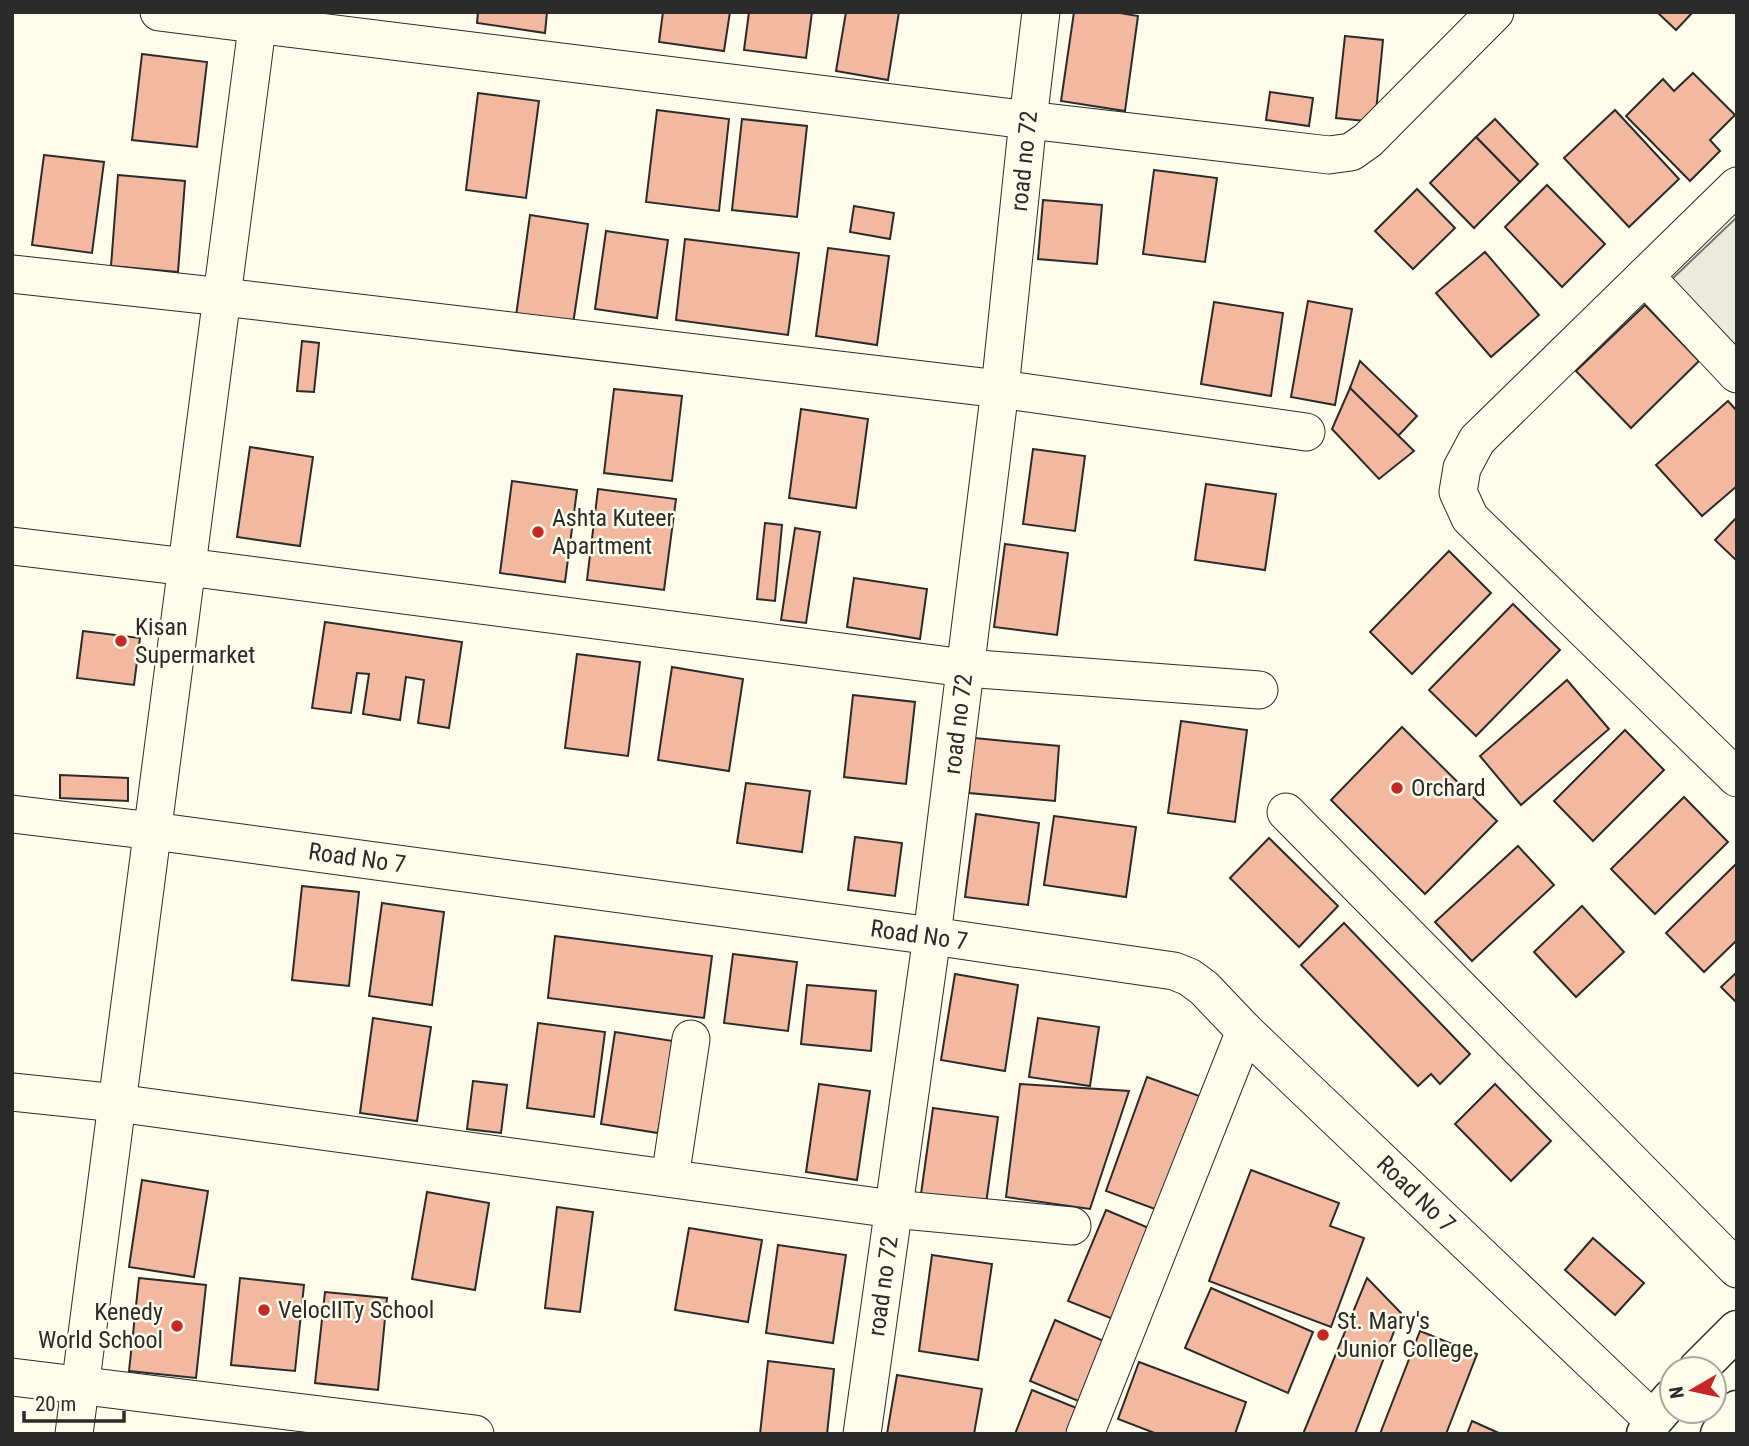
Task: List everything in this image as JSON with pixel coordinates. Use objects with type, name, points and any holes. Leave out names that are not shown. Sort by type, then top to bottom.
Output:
[{"type":"main road","points":[[1712,1355],[1737,1330]]},
{"type":"main road","points":[[1720,1434],[1737,1410]]},
{"type":"street","points":[[159,12],[258,19],[1028,120],[1329,155],[1350,152],[1368,140],[1495,12]]},
{"type":"street","name":"road no 72","points":[[862,1434],[932,936],[1000,389],[1041,12]]},
{"type":"street","points":[[74,1434],[258,19]]},
{"type":"street","points":[[1737,186],[1477,440],[1462,468],[1458,492],[1470,518],[1737,778]]},
{"type":"street","points":[[12,274],[1000,389],[1306,432]]},
{"type":"street","points":[[1645,276],[1737,374]]},
{"type":"street","points":[[12,546],[965,668],[1259,690]]},
{"type":"street","points":[[1286,812],[1737,1269]]},
{"type":"street","name":"Road No 7","points":[[12,814],[932,936],[1174,971],[1189,977],[1204,988],[1245,1031],[1657,1417]]},
{"type":"street","points":[[1085,1434],[1245,1031]]},
{"type":"street","points":[[670,1178],[691,1039]]},
{"type":"street","points":[[12,1092],[893,1209],[1073,1226]]},
{"type":"street","points":[[12,1377],[475,1434]]},
{"type":"shaded area","points":[[1737,217],[1737,350],[1671,280]]},
{"type":"building","points":[[478,12],[547,12],[545,33],[477,23]]},
{"type":"building","points":[[663,12],[730,12],[724,51],[659,42]]},
{"type":"building","points":[[749,12],[812,12],[806,58],[744,50]]},
{"type":"building","points":[[846,12],[899,12],[888,80],[836,71]]},
{"type":"building","points":[[1074,12],[1114,12],[1138,16],[1125,111],[1061,101]]},
{"type":"building","points":[[1657,12],[1693,12],[1676,30]]},
{"type":"building","points":[[1345,36],[1383,40],[1375,122],[1336,118]]},
{"type":"building","points":[[142,54],[207,62],[197,147],[132,140]]},
{"type":"building","points":[[1693,73],[1735,115],[1710,140],[1720,151],[1690,181],[1626,116],[1663,79],[1674,91]]},
{"type":"building","points":[[1270,92],[1313,98],[1309,126],[1266,120]]},
{"type":"building","points":[[478,93],[539,101],[526,198],[466,190]]},
{"type":"building","points":[[657,110],[729,119],[719,211],[646,202]]},
{"type":"building","points":[[1615,110],[1679,179],[1629,227],[1564,158]]},
{"type":"building","points":[[742,119],[807,126],[797,217],[732,210]]},
{"type":"building","points":[[1495,119],[1538,164],[1520,182],[1476,137]]},
{"type":"building","points":[[1476,137],[1520,182],[1474,228],[1430,183]]},
{"type":"building","points":[[44,155],[104,162],[92,253],[32,245]]},
{"type":"building","points":[[1154,170],[1217,178],[1205,262],[1143,254]]},
{"type":"building","points":[[118,175],[185,181],[178,272],[111,266]]},
{"type":"building","points":[[1547,185],[1605,244],[1562,287],[1505,227]]},
{"type":"building","points":[[1417,189],[1455,228],[1413,269],[1375,231]]},
{"type":"building","points":[[1043,200],[1102,205],[1097,264],[1038,259]]},
{"type":"building","points":[[854,206],[894,213],[890,239],[850,232]]},
{"type":"building","points":[[530,215],[588,224],[573,324],[516,316]]},
{"type":"building","points":[[606,231],[668,240],[657,318],[595,309]]},
{"type":"building","points":[[685,239],[799,253],[788,335],[676,320]]},
{"type":"building","points":[[828,248],[889,256],[877,345],[816,336]]},
{"type":"building","points":[[1485,252],[1539,315],[1491,357],[1436,293]]},
{"type":"building","points":[[1308,301],[1352,309],[1335,405],[1291,397]]},
{"type":"building","points":[[1214,302],[1283,313],[1271,396],[1201,384]]},
{"type":"building","points":[[1645,305],[1699,361],[1631,428],[1576,371]]},
{"type":"building","points":[[302,341],[319,343],[314,392],[297,391]]},
{"type":"building","points":[[1360,361],[1417,416],[1398,436],[1350,388]]},
{"type":"building","points":[[1350,388],[1414,451],[1379,479],[1332,429]]},
{"type":"building","points":[[614,389],[682,396],[672,481],[604,473]]},
{"type":"building","points":[[1728,401],[1737,411],[1737,486],[1702,516],[1656,465]]},
{"type":"building","points":[[801,409],[868,419],[856,508],[789,498]]},
{"type":"building","points":[[250,447],[313,457],[300,546],[237,537]]},
{"type":"building","points":[[1033,449],[1085,456],[1075,531],[1023,524]]},
{"type":"building","name":"Ashta Kuteer Apartment","points":[[512,481],[577,490],[565,582],[500,573]]},
{"type":"building","points":[[1206,484],[1276,494],[1265,570],[1195,560]]},
{"type":"building","points":[[598,489],[676,499],[664,590],[587,580]]},
{"type":"building","points":[[1737,517],[1737,561],[1715,540]]},
{"type":"building","points":[[765,523],[782,525],[775,601],[757,599]]},
{"type":"building","points":[[795,528],[820,532],[806,623],[781,620]]},
{"type":"building","points":[[1005,544],[1068,553],[1057,635],[994,627]]},
{"type":"building","points":[[1449,551],[1491,593],[1412,674],[1370,632]]},
{"type":"building","points":[[854,578],[927,589],[920,639],[847,627]]},
{"type":"building","points":[[1513,604],[1560,650],[1476,736],[1429,690]]},
{"type":"building","points":[[325,622],[462,642],[449,728],[418,723],[424,680],[406,677],[400,720],[363,714],[369,674],[357,673],[351,713],[312,708]]},
{"type":"building","points":[[83,631],[140,638],[134,685],[77,678]]},
{"type":"building","points":[[577,654],[640,662],[628,756],[565,748]]},
{"type":"building","points":[[672,667],[743,679],[729,771],[658,760]]},
{"type":"building","points":[[1567,680],[1609,729],[1521,805],[1480,756]]},
{"type":"building","points":[[853,695],[915,702],[906,784],[844,777]]},
{"type":"building","points":[[1181,721],[1247,730],[1235,822],[1168,813]]},
{"type":"building","points":[[1402,727],[1497,821],[1425,894],[1331,800]]},
{"type":"building","points":[[1625,730],[1664,770],[1593,841],[1554,801]]},
{"type":"building","points":[[974,738],[1059,746],[1055,801],[969,793]]},
{"type":"building","points":[[60,775],[128,778],[128,801],[60,798]]},
{"type":"building","points":[[746,783],[810,791],[802,852],[737,843]]},
{"type":"building","points":[[1684,797],[1728,842],[1655,914],[1611,869]]},
{"type":"building","points":[[976,814],[1039,823],[1028,905],[965,897]]},
{"type":"building","points":[[1054,816],[1136,827],[1126,897],[1044,885]]},
{"type":"building","points":[[855,837],[902,843],[895,896],[848,890]]},
{"type":"building","points":[[1269,838],[1338,906],[1299,947],[1230,878]]},
{"type":"building","points":[[1518,846],[1554,885],[1472,961],[1435,922]]},
{"type":"building","points":[[1737,863],[1737,940],[1704,972],[1666,933]]},
{"type":"building","points":[[302,886],[359,892],[349,986],[292,980]]},
{"type":"building","points":[[382,903],[444,912],[432,1005],[369,996]]},
{"type":"building","points":[[1582,906],[1624,952],[1576,997],[1534,952]]},
{"type":"building","points":[[1344,923],[1470,1054],[1440,1084],[1431,1074],[1418,1086],[1301,965]]},
{"type":"building","points":[[555,936],[712,956],[704,1018],[548,998]]},
{"type":"building","points":[[733,954],[797,962],[788,1031],[724,1023]]},
{"type":"building","points":[[1737,972],[1737,1003],[1721,987]]},
{"type":"building","points":[[955,974],[1018,985],[1005,1071],[941,1060]]},
{"type":"building","points":[[807,985],[876,991],[871,1051],[801,1044]]},
{"type":"building","points":[[373,1018],[431,1027],[417,1121],[360,1113]]},
{"type":"building","points":[[1038,1018],[1099,1027],[1090,1086],[1029,1077]]},
{"type":"building","points":[[538,1023],[605,1032],[594,1117],[527,1108]]},
{"type":"building","points":[[615,1032],[673,1041],[658,1133],[601,1124]]},
{"type":"building","points":[[1147,1077],[1205,1098],[1163,1212],[1106,1191]]},
{"type":"building","points":[[473,1081],[507,1085],[501,1133],[467,1129]]},
{"type":"building","points":[[819,1084],[870,1091],[857,1180],[806,1172]]},
{"type":"building","points":[[1020,1084],[1129,1091],[1090,1209],[1006,1197]]},
{"type":"building","points":[[1495,1084],[1551,1141],[1511,1181],[1455,1124]]},
{"type":"building","points":[[933,1108],[998,1117],[986,1204],[921,1194]]},
{"type":"building","points":[[1251,1170],[1339,1203],[1330,1226],[1364,1238],[1331,1327],[1209,1281]]},
{"type":"building","points":[[142,1180],[208,1191],[194,1277],[129,1267]]},
{"type":"building","points":[[427,1192],[489,1203],[475,1290],[412,1279]]},
{"type":"building","points":[[557,1207],[593,1212],[580,1312],[545,1308]]},
{"type":"building","points":[[1106,1210],[1156,1231],[1118,1321],[1068,1301]]},
{"type":"building","points":[[689,1228],[762,1240],[748,1322],[675,1310]]},
{"type":"building","points":[[1593,1238],[1644,1283],[1615,1315],[1565,1270]]},
{"type":"building","points":[[778,1245],[846,1255],[833,1343],[766,1333]]},
{"type":"building","points":[[932,1255],[992,1264],[978,1360],[919,1351]]},
{"type":"building","points":[[139,1278],[206,1285],[196,1378],[129,1371]]},
{"type":"building","points":[[240,1278],[304,1285],[295,1371],[231,1365]]},
{"type":"building","points":[[1367,1278],[1401,1313],[1355,1434],[1303,1434]]},
{"type":"building","points":[[1211,1288],[1313,1332],[1288,1393],[1185,1348]]},
{"type":"building","points":[[325,1292],[387,1298],[378,1390],[315,1383]]},
{"type":"building","points":[[1055,1320],[1113,1345],[1088,1405],[1030,1381]]},
{"type":"building","points":[[1420,1331],[1477,1354],[1446,1434],[1380,1434]]},
{"type":"building","points":[[768,1361],[834,1369],[827,1434],[760,1434]]},
{"type":"building","points":[[1139,1362],[1246,1402],[1235,1434],[1157,1434],[1118,1419]]},
{"type":"building","points":[[897,1375],[982,1389],[974,1434],[887,1434]]},
{"type":"building","points":[[1032,1390],[1084,1411],[1074,1434],[1015,1434]]},
{"type":"building","points":[[1472,1421],[1501,1434],[1467,1434]]},
{"type":"place","name":"Ashta Kuteer Apartment","points":[[538,532]]},
{"type":"place","name":"Kisan Supermarket","points":[[121,641]]},
{"type":"place","name":"Orchard","points":[[1397,788]]},
{"type":"place","name":"VelocIITy School","points":[[264,1310]]},
{"type":"place","name":"Kenedy World School","points":[[177,1326]]},
{"type":"place","name":"St. Mary's Junior College","points":[[1323,1335]]}]
